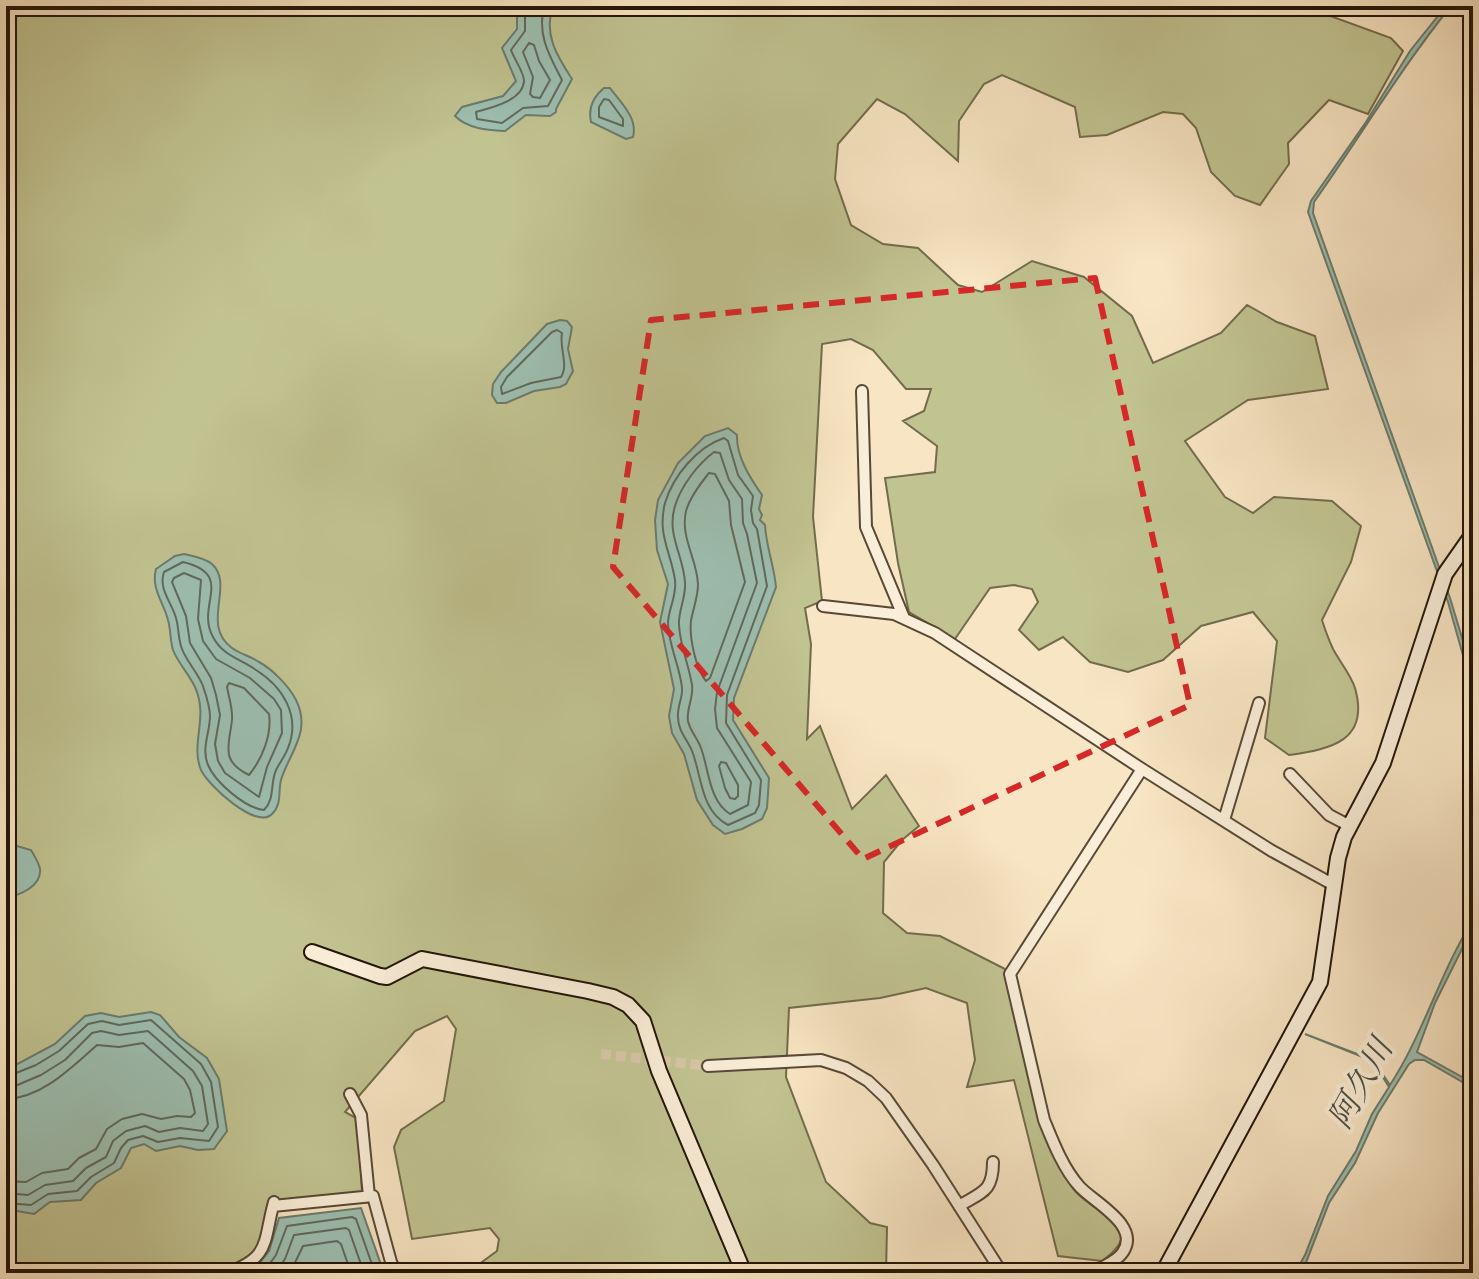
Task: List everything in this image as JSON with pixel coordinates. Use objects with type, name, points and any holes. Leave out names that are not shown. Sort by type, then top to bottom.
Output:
[{"type":"street","points":[[862,391],[866,527],[904,618]]},
{"type":"street","points":[[1163,1273],[1320,982],[1338,858],[1348,825],[1383,763],[1445,574],[1473,534]]},
{"type":"street","points":[[823,606],[894,614],[935,633],[1142,769],[1334,885]]},
{"type":"street","points":[[1224,820],[1259,703]]},
{"type":"street","points":[[1093,1273],[1123,1252],[1127,1242],[1125,1232],[1118,1219],[1078,1185],[1051,1138],[1044,1120],[1010,974],[1142,769]]},
{"type":"street","points":[[1290,774],[1329,815],[1348,825]]},
{"type":"street","points":[[312,952],[380,976],[387,977],[422,959],[588,991],[613,997],[628,1005],[643,1021],[659,1071],[744,1273]]},
{"type":"street","points":[[708,1066],[821,1060],[846,1068],[868,1081],[886,1098],[1002,1273]]},
{"type":"street","points":[[350,1094],[361,1115],[369,1196]]},
{"type":"street","points":[[959,1206],[988,1188],[993,1181],[993,1162]]},
{"type":"street","points":[[226,1273],[249,1269],[261,1253],[269,1231],[273,1204],[373,1196],[396,1273]]},
{"type":"highlighted area","points":[[1095,278],[1190,705],[863,859],[613,567],[651,320]]},
{"type":"green space","points":[[6,6],[1303,6],[1391,38],[1403,51],[1368,114],[1329,100],[1288,143],[1289,164],[1260,205],[1235,196],[1211,172],[1196,128],[1183,114],[1163,112],[1107,135],[1080,137],[1075,107],[1002,75],[984,84],[959,121],[958,161],[905,114],[877,99],[838,144],[835,179],[851,225],[883,244],[918,248],[958,285],[982,292],[1032,261],[1084,277],[1132,316],[1153,363],[1221,333],[1247,305],[1277,322],[1315,336],[1328,389],[1248,400],[1185,441],[1225,497],[1253,513],[1274,497],[1332,501],[1361,526],[1351,562],[1322,620],[1333,649],[1355,688],[1357,720],[1352,731],[1332,745],[1289,755],[1265,738],[1277,641],[1253,612],[1201,626],[1163,660],[1128,672],[1090,662],[1063,637],[1039,650],[1019,630],[1038,602],[1032,589],[1014,585],[990,588],[955,639],[909,612],[885,478],[935,472],[937,446],[903,421],[924,411],[931,389],[906,389],[873,350],[851,339],[822,344],[813,517],[822,601],[805,608],[811,644],[807,739],[820,726],[852,809],[886,775],[919,826],[902,840],[884,862],[883,913],[907,933],[940,936],[1007,970],[1027,1071],[1041,1122],[1065,1176],[1076,1192],[1107,1215],[1121,1231],[1116,1249],[1102,1261],[1058,1256],[1014,1080],[967,1087],[975,1060],[967,1003],[926,988],[880,998],[789,1008],[786,1077],[826,1182],[870,1223],[887,1227],[886,1273],[467,1273],[497,1251],[499,1239],[490,1228],[412,1239],[394,1147],[401,1130],[444,1101],[456,1029],[447,1016],[415,1031],[345,1112],[358,1119],[362,1192],[268,1202],[261,1244],[243,1265],[221,1273],[6,1273]]},
{"type":"water","points":[[517,6],[553,6],[551,35],[572,79],[556,112],[550,116],[526,115],[505,131],[472,126],[455,116],[462,107],[503,96],[516,81],[502,48],[517,29]]},
{"type":"water","points":[[1446,6],[1451,6],[1314,202],[1313,213],[1450,598],[1473,674],[1473,691],[1448,602],[1308,212],[1311,201],[1410,51]]},
{"type":"water","points":[[604,88],[610,88],[628,111],[633,123],[633,137],[626,139],[591,122],[592,103]]},
{"type":"water","points":[[567,321],[572,327],[568,349],[573,371],[566,384],[497,403],[492,395],[493,384],[501,372],[547,324]]},
{"type":"water","points":[[728,428],[737,435],[741,459],[762,495],[760,520],[765,525],[776,587],[734,698],[733,720],[769,778],[767,808],[762,819],[725,834],[713,825],[697,800],[684,754],[672,733],[669,716],[674,689],[660,622],[668,584],[657,550],[655,520],[658,500],[678,463],[705,436]]},
{"type":"water","points":[[184,554],[209,562],[218,573],[218,617],[223,639],[235,650],[275,673],[293,695],[300,712],[302,722],[298,742],[281,780],[277,807],[265,817],[255,816],[233,804],[201,770],[197,750],[199,698],[173,650],[168,620],[155,583],[156,569],[175,556]]},
{"type":"water","points":[[6,843],[31,850],[38,862],[40,875],[34,885],[17,895],[6,897]]},
{"type":"water","points":[[1473,920],[1473,927],[1435,1003],[1417,1052],[1473,1083],[1473,1088],[1424,1060],[1409,1064],[1378,1113],[1355,1163],[1329,1203],[1302,1273],[1295,1273],[1328,1196],[1356,1151],[1372,1114],[1389,1087],[1373,1061],[1305,1034],[1373,1060],[1390,1085],[1413,1045],[1451,960]]},
{"type":"water","points":[[151,1012],[160,1015],[179,1037],[207,1058],[219,1079],[227,1131],[214,1149],[198,1150],[180,1146],[156,1151],[144,1144],[131,1148],[121,1168],[96,1183],[81,1200],[50,1202],[34,1214],[6,1212],[6,1070],[55,1044],[85,1016],[101,1013],[119,1017]]},
{"type":"water","points":[[361,1208],[384,1273],[256,1273],[256,1267],[269,1251],[279,1218]]},
{"type":"tunnel","points":[[601,1054],[708,1066]]},
{"type":"water label","name":"阿久川","points":[[1361,1084]]}]
